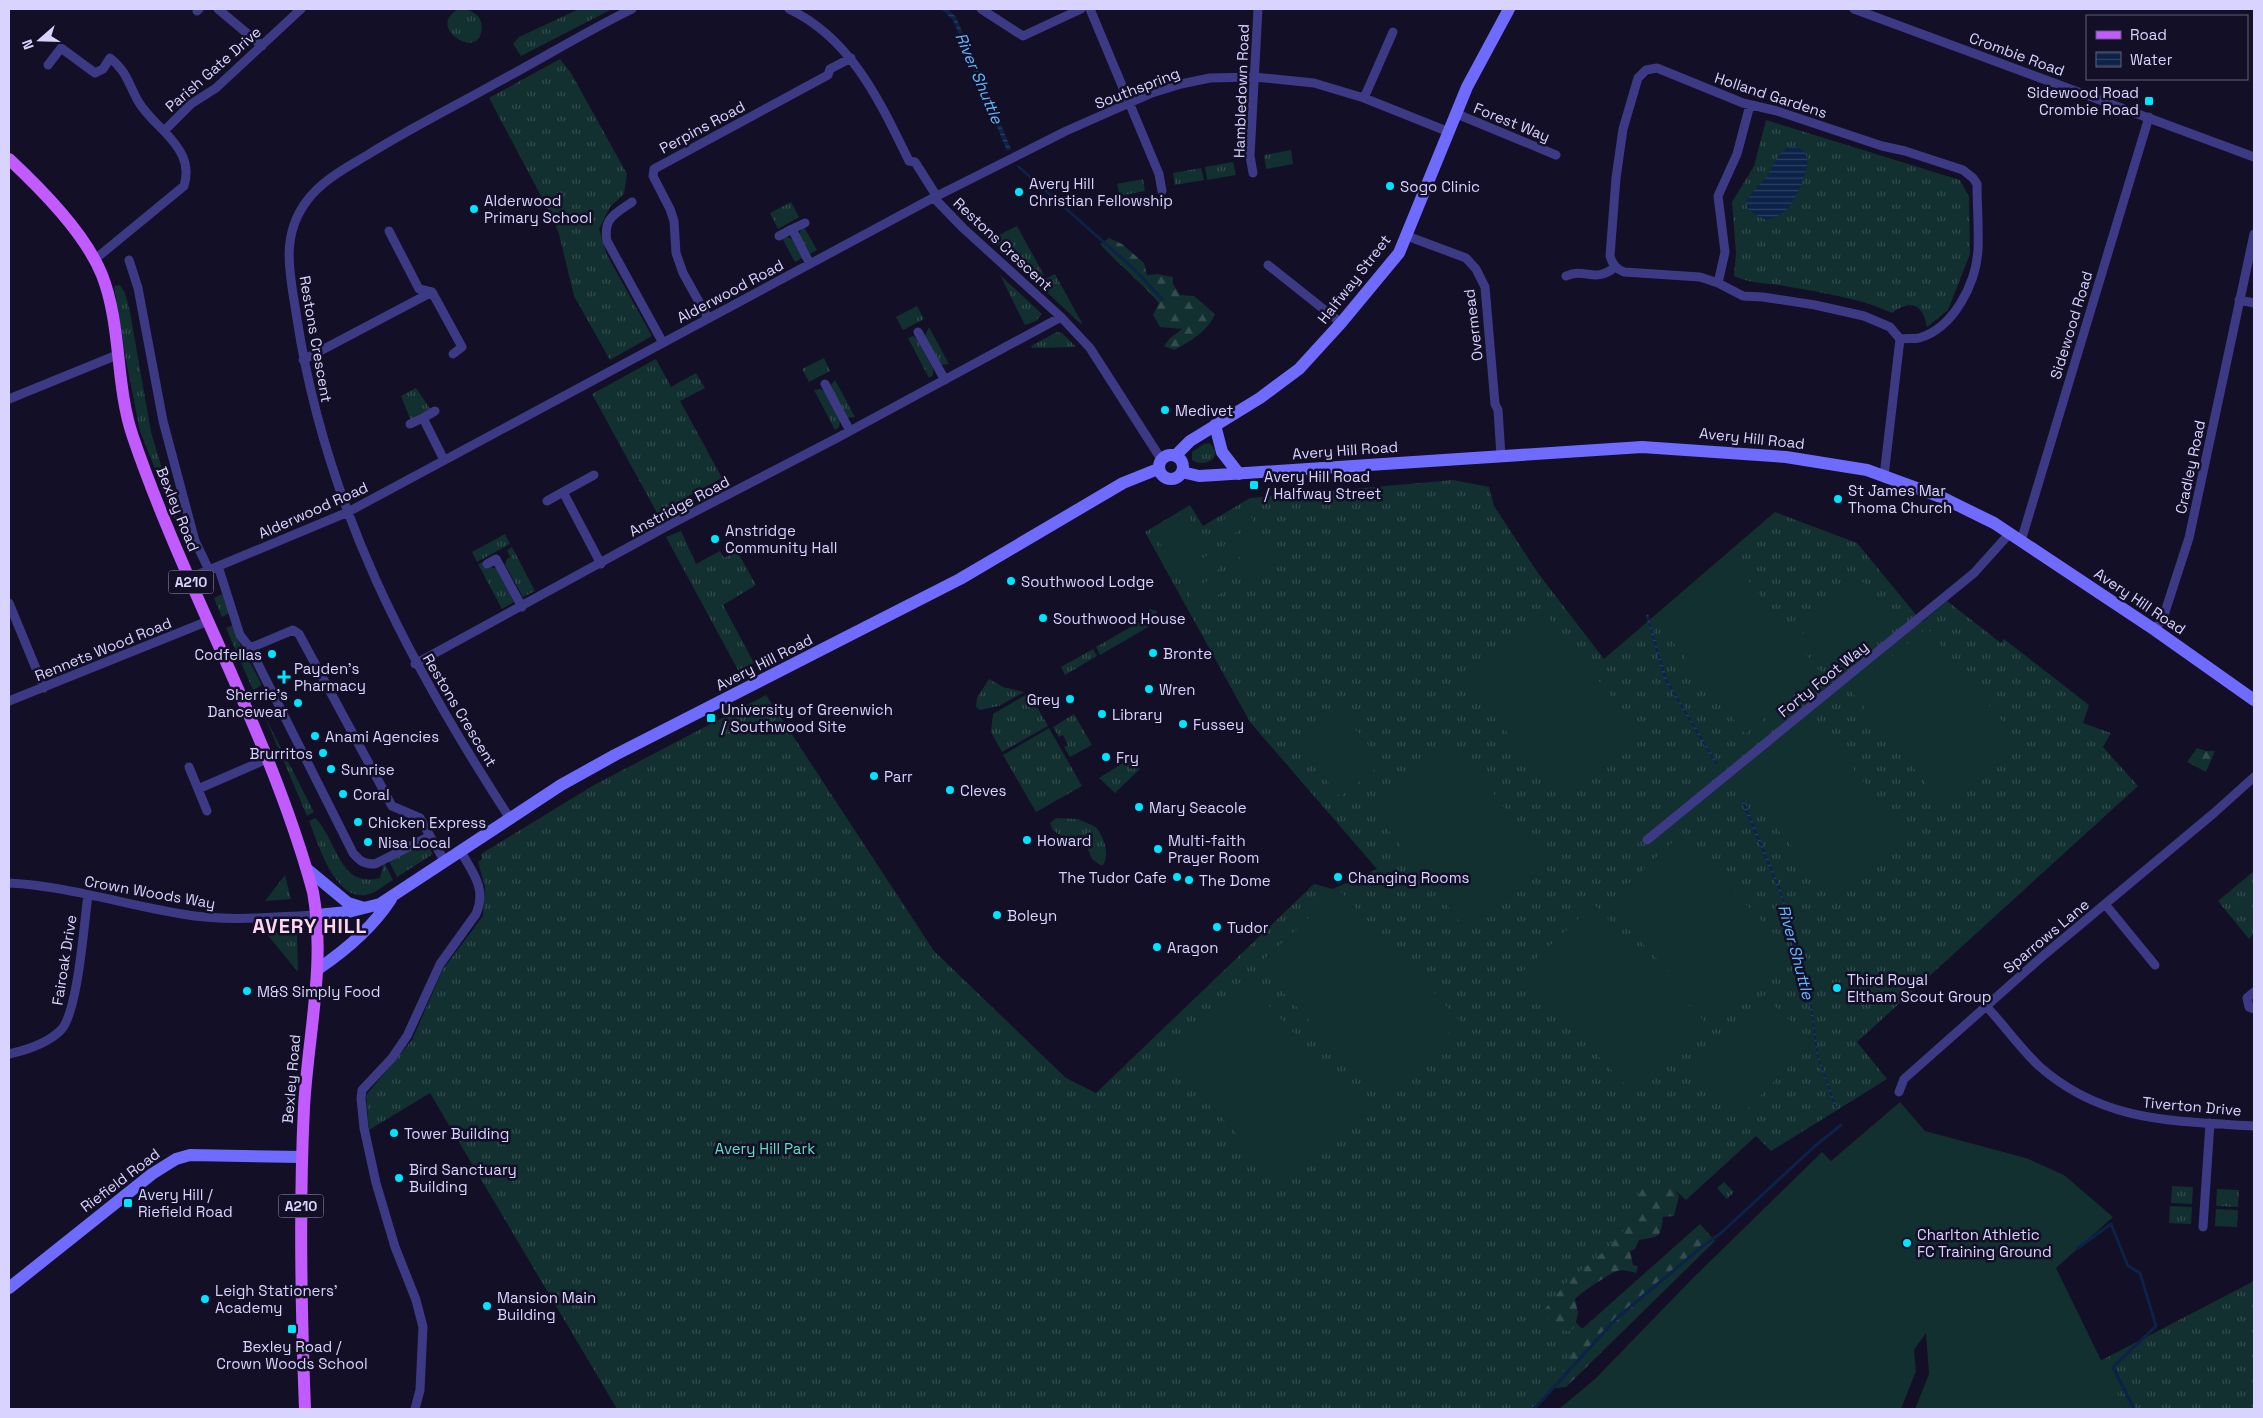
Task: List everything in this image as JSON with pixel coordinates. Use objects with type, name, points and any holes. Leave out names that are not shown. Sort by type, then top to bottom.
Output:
[{"type":"main road","name":"Halfway Street","points":[[1175,456],[1185,445],[1284,381],[1316,353],[1399,253],[1467,87],[1509,9]]},
{"type":"main road","name":"A210","points":[[9,159],[51,202],[83,242],[94,260]]},
{"type":"main road","name":"Bexley Road","points":[[94,260],[102,275],[114,324],[122,391],[132,435],[152,489],[267,759],[307,869],[316,915],[318,969],[307,1062],[302,1157],[300,1256],[305,1409]]},
{"type":"main road","points":[[1215,425],[1222,452],[1239,474]]},
{"type":"main road","name":"Avery Hill Road","points":[[1182,472],[1199,476],[1239,474],[1642,447],[1693,449],[1786,457],[1867,470],[1953,502],[2010,533],[2155,630],[2254,700]]},
{"type":"main road","points":[[1168,455],[1175,456],[1181,461],[1182,472],[1176,478],[1169,480],[1162,476],[1160,464],[1168,455]]},
{"type":"main road","name":"Avery Hill Road","points":[[316,915],[380,904],[561,786],[614,755],[952,583],[1008,553],[1123,483],[1160,464]]},
{"type":"main road","points":[[307,869],[348,903],[365,908]]},
{"type":"main road","name":"Avery Hill Road","points":[[318,969],[352,943],[379,917],[392,896]]},
{"type":"main road","name":"Riefield Road","points":[[9,1288],[153,1173],[176,1159],[204,1154],[302,1157]]},
{"type":"street","points":[[218,9],[262,46]]},
{"type":"street","name":"Parish Gate Drive","points":[[94,260],[184,186],[186,177],[184,156],[179,147],[164,131],[191,104],[216,88],[301,9]]},
{"type":"street","name":"Restons Crescent","points":[[511,820],[460,740],[415,664],[379,590],[348,512],[322,440],[304,360],[287,254],[294,226],[305,203],[321,184],[392,139],[632,9]]},
{"type":"street","name":"Restons Crescent","points":[[789,9],[824,31],[851,58],[870,85],[909,161],[915,162],[934,192],[934,198],[963,228],[1062,317],[1090,348],[1103,366],[1156,454],[1160,464]]},
{"type":"street","points":[[981,9],[1023,36],[1081,9]]},
{"type":"street","points":[[1090,9],[1159,174],[1162,191]]},
{"type":"street","name":"Hambledown Road","points":[[1253,173],[1250,156],[1258,9]]},
{"type":"street","name":"Crombie Road","points":[[1854,9],[2254,157]]},
{"type":"street","points":[[1364,98],[1393,32]]},
{"type":"street","points":[[48,65],[61,48],[95,73],[103,69],[110,58],[119,64],[127,76],[137,100],[146,114],[164,131]]},
{"type":"street","name":"Perpins Road","points":[[708,318],[683,273],[676,253],[672,215],[652,176],[654,168],[828,75],[830,70],[851,58]]},
{"type":"street","name":"Holland Gardens","points":[[1615,267],[1610,256],[1617,169],[1623,130],[1638,78],[1646,70],[1657,68],[1750,105],[1777,110],[1882,146],[1963,170],[1973,178],[1977,184],[1978,250],[1976,265],[1960,307],[1953,316],[1920,338],[1900,339]]},
{"type":"street","name":"Southspring","points":[[934,198],[1066,131],[1129,102],[1181,84],[1210,78],[1254,77],[1314,83],[1364,98],[1449,132]]},
{"type":"street","points":[[1718,283],[1725,252],[1718,196],[1737,154],[1750,105]]},
{"type":"street","name":"Forest Way","points":[[1457,114],[1556,155]]},
{"type":"street","name":"Sidewood Road","points":[[2021,541],[2149,117]]},
{"type":"street","name":"Alderwood Road","points":[[190,578],[348,512],[934,198]]},
{"type":"street","points":[[632,202],[608,221],[605,229],[607,241],[663,343]]},
{"type":"street","name":"Alderwood Road","points":[[779,236],[804,222]]},
{"type":"street","points":[[792,229],[810,264]]},
{"type":"street","points":[[388,230],[419,289],[432,292],[462,347],[453,354]]},
{"type":"street","name":"Cradley Road","points":[[2155,630],[2164,615],[2190,538],[2254,234]]},
{"type":"street","name":"Overmead","points":[[1407,236],[1466,258],[1476,269],[1485,287],[1495,404],[1498,410],[1502,456]]},
{"type":"street","name":"Bexley Road","points":[[128,260],[138,288],[163,421],[194,541],[209,570]]},
{"type":"street","points":[[1268,265],[1341,323]]},
{"type":"street","points":[[1566,276],[1576,273],[1597,276],[1606,274],[1615,267],[1624,272],[1700,277],[1718,283],[1743,296],[1815,305],[1864,316],[1890,327],[1900,339],[1884,476]]},
{"type":"street","points":[[304,360],[432,292]]},
{"type":"street","points":[[2239,302],[2254,302]]},
{"type":"street","name":"Anstridge Road","points":[[415,664],[672,524],[1062,317]]},
{"type":"street","points":[[918,332],[945,380]]},
{"type":"street","points":[[9,399],[117,355]]},
{"type":"street","points":[[825,384],[850,431]]},
{"type":"street","points":[[410,424],[435,411]]},
{"type":"street","points":[[423,418],[444,460]]},
{"type":"street","points":[[547,500],[594,475]]},
{"type":"street","points":[[563,492],[601,564]]},
{"type":"street","name":"Forty Foot Way","points":[[1647,840],[1974,573],[2010,533]]},
{"type":"street","points":[[487,564],[505,554]]},
{"type":"street","points":[[496,559],[522,607]]},
{"type":"street","points":[[218,566],[240,635],[250,648],[352,853],[366,864],[375,864],[430,836]]},
{"type":"street","points":[[9,604],[44,688]]},
{"type":"street","name":"Rennets Wood Road","points":[[9,701],[208,621]]},
{"type":"street","points":[[250,648],[293,630],[299,634],[392,806],[420,818],[445,862]]},
{"type":"street","points":[[198,789],[267,759]]},
{"type":"street","points":[[189,767],[207,811]]},
{"type":"street","name":"Sparrows Lane","points":[[1899,1092],[1904,1079],[1986,1006],[2254,777]]},
{"type":"street","points":[[415,1409],[420,1390],[423,1327],[416,1300],[395,1247],[376,1183],[364,1128],[361,1098],[362,1090],[392,1058],[407,1036],[440,964],[476,914],[480,905],[479,883],[461,852]]},
{"type":"street","name":"Crown Woods Way","points":[[9,883],[36,885],[182,914],[214,918],[316,915]]},
{"type":"street","name":"Fairoak Drive","points":[[9,1054],[44,1042],[61,1030],[65,1024],[74,994],[88,895]]},
{"type":"street","name":"Sparrows Lane","points":[[2105,904],[2156,965]]},
{"type":"street","points":[[2254,992],[2247,998],[2250,1007],[2254,1009]]},
{"type":"street","name":"Tiverton Drive","points":[[1986,1006],[2039,1065],[2060,1082],[2096,1102],[2126,1113],[2164,1120],[2254,1126]]},
{"type":"street","points":[[2203,1227],[2210,1123]]},
{"type":"green space","points":[[459,9],[473,12],[481,22],[481,33],[477,40],[471,43],[455,37],[447,24],[450,16]]},
{"type":"green space","points":[[579,9],[612,9],[521,56],[513,44],[519,37]]},
{"type":"green space","points":[[560,59],[571,73],[627,174],[624,194],[610,207],[599,229],[607,255],[652,336],[610,360],[574,296],[559,234],[549,211],[489,98]]},
{"type":"green space","points":[[1766,120],[1960,180],[1969,197],[1970,254],[1948,310],[1927,327],[1923,313],[1915,306],[1905,306],[1892,313],[1851,299],[1751,281],[1734,276],[1736,253],[1732,202],[1754,166]]},
{"type":"green space","points":[[1291,150],[1293,164],[1266,169],[1264,155]]},
{"type":"green space","points":[[1233,162],[1236,175],[1207,180],[1205,167]]},
{"type":"green space","points":[[1201,168],[1204,180],[1175,185],[1173,173]]},
{"type":"green space","points":[[1143,179],[1145,191],[1120,196],[1117,184]]},
{"type":"green space","points":[[791,202],[799,217],[778,229],[770,213]]},
{"type":"green space","points":[[1017,226],[1044,275],[1034,281],[991,239]]},
{"type":"green space","points":[[804,227],[817,250],[810,254],[799,236],[800,231]]},
{"type":"green space","points":[[788,237],[792,239],[802,258],[795,262],[782,238]]},
{"type":"green space","points":[[1109,238],[1122,244],[1144,263],[1147,275],[1158,274],[1173,277],[1173,284],[1180,295],[1194,296],[1215,314],[1204,330],[1174,350],[1164,346],[1170,338],[1182,329],[1160,327],[1153,315],[1159,303],[1100,244]]},
{"type":"green space","points":[[1055,274],[1082,323],[1081,324],[1037,283]]},
{"type":"green space","points":[[1000,275],[1042,314],[1036,321],[1025,325]]},
{"type":"green space","points":[[120,285],[125,293],[130,312],[151,432],[185,545],[140,431],[114,286]]},
{"type":"green space","points":[[917,306],[924,319],[903,330],[896,317]]},
{"type":"green space","points":[[929,327],[949,364],[941,365],[925,336]]},
{"type":"green space","points":[[1057,332],[1062,333],[1076,347],[1032,348],[1031,346]]},
{"type":"green space","points":[[913,336],[917,339],[933,369],[933,375],[929,378],[908,338]]},
{"type":"green space","points":[[824,358],[830,371],[809,382],[802,369]]},
{"type":"green space","points":[[656,359],[671,387],[696,373],[705,388],[680,401],[722,478],[657,513],[592,394]]},
{"type":"green space","points":[[835,380],[855,417],[847,418],[830,386]]},
{"type":"green space","points":[[416,388],[431,410],[411,421],[401,396]]},
{"type":"green space","points":[[820,389],[824,391],[840,421],[839,427],[835,430],[814,390]]},
{"type":"green space","points":[[1209,443],[1215,452],[1212,460],[1203,463],[1192,460],[1192,452]]},
{"type":"green space","name":"Avery Hill Park","points":[[1453,480],[1489,487],[1494,506],[1538,573],[1604,659],[1775,512],[1857,543],[1922,622],[1947,601],[2001,643],[2004,639],[2089,705],[2083,723],[2111,733],[2103,747],[2138,786],[1857,1042],[1887,1079],[1771,1151],[1756,1136],[1686,1200],[1676,1191],[1558,1304],[1601,1348],[1531,1409],[617,1409],[430,1093],[369,1130],[366,1095],[412,1040],[443,969],[483,916],[485,887],[478,862],[482,859],[481,854],[594,785],[766,695],[934,951],[1066,1078],[1096,1093],[1314,884],[1333,889],[1377,869],[1250,722],[1145,532],[1190,505],[1203,526],[1250,498]]},
{"type":"green space","points":[[1245,507],[1254,522],[1221,541],[1213,526]]},
{"type":"green space","points":[[1187,514],[1196,529],[1163,548],[1154,532]]},
{"type":"green space","points":[[1257,527],[1266,542],[1233,561],[1224,545]]},
{"type":"green space","points":[[681,531],[696,564],[720,551],[724,558],[737,551],[756,585],[723,605],[754,663],[738,670],[666,537]]},
{"type":"green space","points":[[505,534],[510,544],[477,562],[472,552]]},
{"type":"green space","points":[[1198,534],[1207,549],[1174,568],[1166,552]]},
{"type":"green space","points":[[512,547],[535,591],[523,597],[505,565],[510,557],[507,550]]},
{"type":"green space","points":[[1268,547],[1277,562],[1244,580],[1236,565]]},
{"type":"green space","points":[[1210,554],[1219,569],[1186,588],[1177,572]]},
{"type":"green space","points":[[1731,559],[1821,673],[1745,734],[1655,619]]},
{"type":"green space","points":[[483,562],[487,569],[491,567],[498,569],[514,602],[502,609],[478,564]]},
{"type":"green space","points":[[1221,573],[1230,588],[1197,607],[1189,592]]},
{"type":"green space","points":[[1856,573],[1891,618],[1829,666],[1794,621]]},
{"type":"green space","points":[[222,594],[229,613],[222,617],[214,598]]},
{"type":"green space","points":[[1149,609],[1157,611],[1155,623],[1100,655],[1096,647],[1150,616]]},
{"type":"green space","points":[[1544,612],[1643,736],[1562,801],[1463,677]]},
{"type":"green space","points":[[233,625],[237,638],[262,685],[253,690],[226,628]]},
{"type":"green space","points":[[1927,628],[2022,746],[1946,808],[1850,690]]},
{"type":"green space","points":[[1093,649],[1097,656],[1065,675],[1061,667]]},
{"type":"green space","points":[[989,679],[1003,687],[1024,692],[999,706],[980,710],[976,707],[977,698]]},
{"type":"green space","points":[[1029,693],[1048,726],[1002,752],[991,732],[993,714]]},
{"type":"green space","points":[[1339,709],[1383,763],[1340,797],[1297,744]]},
{"type":"green space","points":[[1074,714],[1092,745],[1070,757],[1064,747],[1068,745],[1063,735],[1059,737],[1053,727]]},
{"type":"green space","points":[[265,717],[314,812],[307,816]]},
{"type":"green space","points":[[1814,721],[1910,839],[1836,900],[1739,782]]},
{"type":"green space","points":[[1049,728],[1082,786],[1036,812],[1003,755]]},
{"type":"green space","points":[[1451,739],[1549,865],[1466,930],[1368,804]]},
{"type":"green space","points":[[2197,748],[2215,751],[2206,772],[2187,762]]},
{"type":"green space","points":[[1131,758],[1140,769],[1115,793],[1099,778]]},
{"type":"green space","points":[[315,818],[329,837],[340,860],[355,876],[366,879],[380,878],[384,862],[393,880],[376,891],[365,895],[354,894],[344,888],[336,879],[322,855],[309,821]]},
{"type":"green space","points":[[1056,818],[1078,819],[1096,827],[1106,851],[1103,865],[1092,859],[1087,847],[1076,847],[1053,830],[1050,823]]},
{"type":"green space","points":[[1680,835],[1793,954],[1719,1024],[1606,905]]},
{"type":"green space","points":[[417,847],[429,848],[433,854],[397,877],[389,861]]},
{"type":"green space","points":[[2254,871],[2254,933],[2249,939],[2218,901]]},
{"type":"green space","points":[[285,875],[291,899],[265,901]]},
{"type":"green space","points":[[1339,890],[1461,1022],[1380,1097],[1258,965]]},
{"type":"green space","points":[[1594,904],[1704,1021],[1630,1090],[1521,973]]},
{"type":"green space","points":[[297,932],[298,972],[266,933]]},
{"type":"green space","points":[[1244,979],[1366,1111],[1285,1186],[1163,1054]]},
{"type":"green space","points":[[1763,995],[1812,1042],[1740,1117],[1691,1071]]},
{"type":"green space","name":"Charlton Athletic FC Training Ground","points":[[1900,1102],[1925,1131],[2026,1158],[2064,1175],[2113,1217],[2056,1268],[2125,1409],[1915,1409],[1929,1374],[1926,1333],[1914,1350],[1916,1371],[1901,1409],[1559,1409],[1595,1379],[1692,1279],[1822,1152],[1831,1161]]},
{"type":"green space","points":[[1724,1182],[1734,1192],[1727,1199],[1717,1188]]},
{"type":"green space","points":[[1650,1184],[1657,1188],[1661,1186],[1673,1188],[1679,1196],[1674,1216],[1663,1217],[1658,1235],[1639,1240],[1635,1249],[1630,1251],[1633,1265],[1638,1266],[1636,1273],[1624,1270],[1609,1275],[1575,1299],[1578,1313],[1575,1327],[1570,1331],[1550,1329],[1545,1309],[1567,1282],[1601,1254],[1640,1213],[1638,1192]]},
{"type":"green space","points":[[2172,1186],[2193,1187],[2192,1204],[2171,1203]]},
{"type":"green space","points":[[2217,1189],[2239,1190],[2238,1207],[2216,1206]]},
{"type":"green space","points":[[2170,1206],[2192,1207],[2191,1224],[2169,1223]]},
{"type":"green space","points":[[2216,1209],[2238,1210],[2237,1227],[2215,1226]]},
{"type":"green space","points":[[1700,1224],[1715,1241],[1566,1387],[1555,1388],[1582,1329]]},
{"type":"green space","points":[[2254,1281],[2254,1409],[2125,1409],[2100,1361]]},
{"type":"water","points":[[941,9],[948,9],[956,17],[1011,149],[1007,151],[953,20]]},
{"type":"water","points":[[1791,146],[1804,151],[1807,158],[1805,173],[1799,190],[1788,208],[1781,214],[1767,220],[1749,209],[1748,200],[1767,176],[1779,155]]},
{"type":"water","points":[[1648,614],[1667,679],[1718,764],[1716,765],[1664,679],[1646,616]]},
{"type":"water","name":"River Shuttle","points":[[1744,800],[1780,887],[1797,941],[1808,981],[1819,1057],[1837,1108],[1835,1108],[1817,1057],[1806,980],[1779,891],[1741,801]]},
{"type":"waterway","name":"River Shuttle","points":[[1019,167],[1134,269],[1162,299]]},
{"type":"waterway","points":[[1534,1409],[1616,1319],[1721,1233],[1815,1146],[1841,1125]]},
{"type":"waterway","name":"River Shuttle","points":[[2078,1248],[2111,1224],[2128,1266],[2140,1273],[2156,1326],[2113,1367],[2134,1409]]},
{"type":"place","name":"Sidewood Road Crombie Road","points":[[2149,101]]},
{"type":"place","name":"Sogo Clinic","points":[[1390,186]]},
{"type":"place","name":"Avery Hill Christian Fellowship","points":[[1019,192]]},
{"type":"place","name":"Alderwood Primary School","points":[[474,209]]},
{"type":"place","name":"Medivet","points":[[1165,410]]},
{"type":"place","name":"Avery Hill Road / Halfway Street","points":[[1254,485]]},
{"type":"place","name":"St James Mar Thoma Church","points":[[1838,499]]},
{"type":"place","name":"Anstridge Community Hall","points":[[715,539]]},
{"type":"place","name":"Southwood Lodge","points":[[1011,581]]},
{"type":"place","name":"Southwood House","points":[[1043,618]]},
{"type":"place","name":"Bronte","points":[[1153,653]]},
{"type":"place","name":"Codfellas","points":[[272,654]]},
{"type":"place","name":"Payden's Pharmacy","points":[[284,677]]},
{"type":"place","name":"Wren","points":[[1149,689]]},
{"type":"place","name":"Grey","points":[[1070,699]]},
{"type":"place","name":"Sherrie's Dancewear","points":[[298,703]]},
{"type":"place","name":"Library","points":[[1102,714]]},
{"type":"place","name":"University of Greenwich / Southwood Site","points":[[711,718]]},
{"type":"place","name":"Fussey","points":[[1183,724]]},
{"type":"place","name":"Anami Agencies","points":[[315,736]]},
{"type":"place","name":"Brurritos","points":[[323,753]]},
{"type":"place","name":"Fry","points":[[1106,757]]},
{"type":"place","name":"Sunrise","points":[[331,769]]},
{"type":"place","name":"Parr","points":[[874,776]]},
{"type":"place","name":"Cleves","points":[[950,790]]},
{"type":"place","name":"Coral","points":[[343,794]]},
{"type":"place","name":"Mary Seacole","points":[[1139,807]]},
{"type":"place","name":"Chicken Express","points":[[358,822]]},
{"type":"place","name":"Howard","points":[[1027,840]]},
{"type":"place","name":"Nisa Local","points":[[368,842]]},
{"type":"place","name":"Multi-faith Prayer Room","points":[[1158,849]]},
{"type":"place","name":"The Tudor Cafe","points":[[1177,877]]},
{"type":"place","name":"Changing Rooms","points":[[1338,877]]},
{"type":"place","name":"The Dome","points":[[1189,880]]},
{"type":"place","name":"Boleyn","points":[[997,915]]},
{"type":"place","name":"Tudor","points":[[1217,927]]},
{"type":"place","name":"Aragon","points":[[1157,947]]},
{"type":"place","name":"Third Royal Eltham Scout Group","points":[[1837,988]]},
{"type":"place","name":"M&S Simply Food","points":[[247,991]]},
{"type":"place","name":"Tower Building","points":[[394,1133]]},
{"type":"place","name":"Bird Sanctuary Building","points":[[399,1178]]},
{"type":"place","name":"Avery Hill / Riefield Road","points":[[128,1203]]},
{"type":"place","name":"Charlton Athletic FC Training Ground","points":[[1907,1243]]},
{"type":"place","name":"Leigh Stationers' Academy","points":[[205,1299]]},
{"type":"place","name":"Mansion Main Building","points":[[487,1306]]},
{"type":"place","name":"Bexley Road / Crown Woods School","points":[[292,1329]]},
{"type":"district","name":"AVERY HILL","points":[[310,926]]}]
